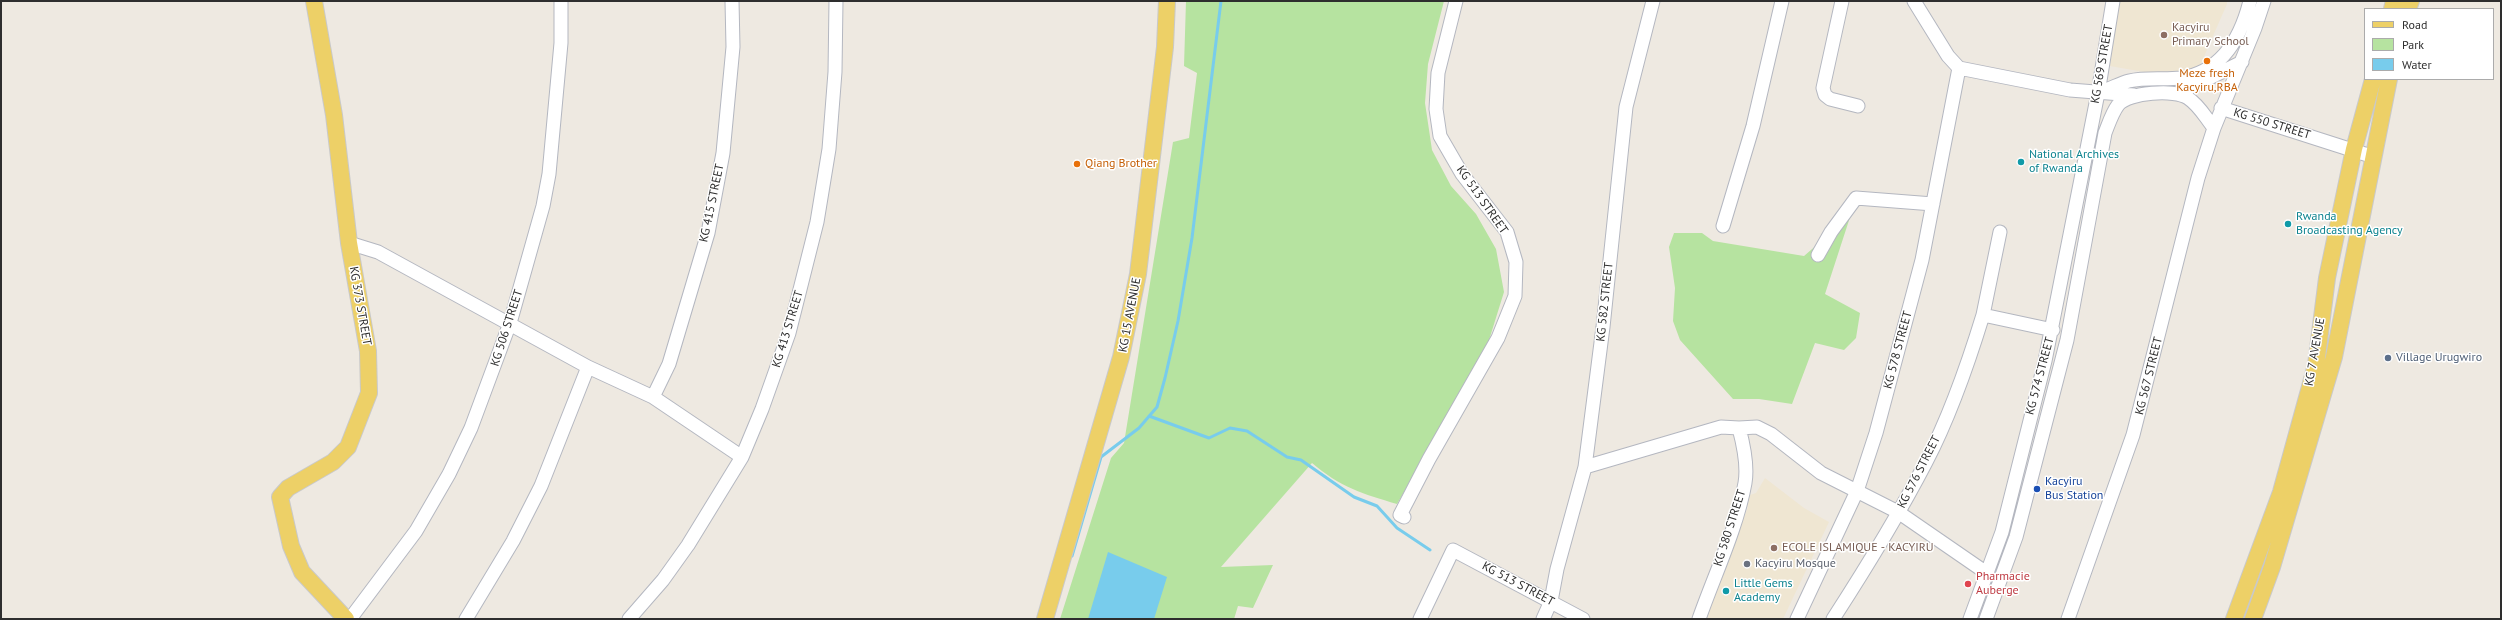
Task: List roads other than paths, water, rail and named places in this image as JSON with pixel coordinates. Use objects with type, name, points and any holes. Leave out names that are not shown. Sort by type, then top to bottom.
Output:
[{"type":"main road","name":"KG 373 STREET","points":[[314,1],[334,115],[349,243],[368,351],[369,393],[348,447],[333,462],[288,488],[280,497],[291,546],[302,572],[346,619]]},
{"type":"main road","name":"KG 15 AVENUE","points":[[1045,619],[1121,357],[1138,274],[1165,47],[1167,1]]},
{"type":"main road","name":"KG 7 AVENUE","points":[[2252,619],[2272,568],[2277,526],[2316,365],[2327,278],[2354,149],[2372,80]]},
{"type":"main road","name":"KG 7 AVENUE","points":[[2234,619],[2277,526],[2334,357],[2389,80]]},
{"type":"street","name":"KG 506 STREET","points":[[350,619],[416,531],[449,474],[471,428],[510,323],[543,206],[549,174],[561,43],[561,1]]},
{"type":"street","name":"KG 415 STREET","points":[[653,396],[669,364],[708,232],[723,153],[733,47],[732,1]]},
{"type":"street","name":"KG 413 STREET","points":[[629,619],[663,580],[684,551],[742,457],[762,409],[789,333],[817,222],[829,149],[834,72],[836,1]]},
{"type":"street","name":"KG 513 STREET","points":[[1404,517],[1400,515],[1429,459],[1498,338],[1515,296],[1516,262],[1507,232],[1462,174],[1440,136],[1436,109],[1438,73],[1456,1]]},
{"type":"street","name":"KG 582 STREET","points":[[1543,619],[1551,601],[1556,569],[1584,468],[1603,327],[1626,107],[1653,1]]},
{"type":"street","points":[[1723,226],[1753,126],[1782,1]]},
{"type":"street","points":[[1842,1],[1823,88],[1825,96],[1830,99],[1858,106]]},
{"type":"street","points":[[1914,1],[1948,56],[1959,68],[2070,90],[2140,95],[2179,93],[2242,62]]},
{"type":"street","name":"KG 569 STREET","points":[[2091,127],[2113,1]]},
{"type":"street","points":[[2098,93],[2130,81],[2192,76],[2215,64],[2234,44],[2242,29],[2250,1]]},
{"type":"street","points":[[2222,108],[2242,62],[2264,1]]},
{"type":"street","name":"KG 578 STREET","points":[[1797,619],[1857,491],[1876,433],[1922,260],[1959,68]]},
{"type":"street","points":[[2098,93],[2105,133]]},
{"type":"street","points":[[2179,93],[2200,108],[2214,128]]},
{"type":"street","points":[[1986,619],[2016,537],[2067,340],[2105,133],[2113,114],[2126,99],[2140,95]]},
{"type":"street","name":"KG 550 STREET","points":[[2214,128],[2222,108],[2354,149],[2374,157]]},
{"type":"street","name":"KG 574 STREET","points":[[1970,619],[1988,574],[2002,532],[2052,330],[2091,127]]},
{"type":"street","name":"KG 567 STREET","points":[[2068,619],[2133,435],[2198,178],[2214,128]]},
{"type":"street","points":[[1818,255],[1831,232],[1856,198],[1933,204]]},
{"type":"street","name":"KG 576 STREET","points":[[1833,619],[1927,461],[1967,364],[1983,315],[2000,232]]},
{"type":"street","points":[[349,243],[378,252],[588,367],[653,396],[742,457]]},
{"type":"street","points":[[1983,315],[2052,330]]},
{"type":"street","points":[[466,619],[513,541],[541,486],[588,367]]},
{"type":"street","points":[[2032,406],[2048,409]]},
{"type":"street","points":[[1584,468],[1720,427],[1739,428],[1757,426],[1771,434],[1821,473],[1898,512],[1988,574]]},
{"type":"street","name":"KG 580 STREET","points":[[1699,619],[1739,507],[1746,481],[1739,428]]},
{"type":"street","points":[[2002,532],[2016,537]]},
{"type":"street","name":"KG 513 STREET","points":[[1420,619],[1453,550],[1551,601],[1582,619]]},
{"type":"water","points":[[1108,552],[1167,577],[1154,619],[1088,619]]},
{"type":"waterway","points":[[1072,556],[1101,457],[1139,428],[1157,407],[1165,378],[1178,321],[1192,238],[1221,1]]},
{"type":"waterway","points":[[1149,416],[1209,438],[1230,428],[1247,431],[1287,457],[1301,460],[1354,497],[1377,506],[1397,528],[1430,550]]},
{"type":"place","name":"Kacyiru Primary School","points":[[2164,35]]},
{"type":"place","name":"Meze fresh Kacyiru,RBA","points":[[2207,61]]},
{"type":"place","name":"National Archives of Rwanda","points":[[2021,162]]},
{"type":"place","name":"Qiang Brother","points":[[1077,164]]},
{"type":"place","name":"Rwanda Broadcasting Agency","points":[[2288,224]]},
{"type":"place","name":"Village Urugwiro","points":[[2388,358]]},
{"type":"place","name":"Kacyiru Bus Station","points":[[2037,489]]},
{"type":"place","name":"ECOLE ISLAMIQUE - KACYIRU","points":[[1774,548]]},
{"type":"place","name":"Kacyiru Mosque","points":[[1747,564]]},
{"type":"place","name":"Pharmacie Auberge","points":[[1968,584]]},
{"type":"place","name":"Little Gems Academy","points":[[1726,591]]}]
